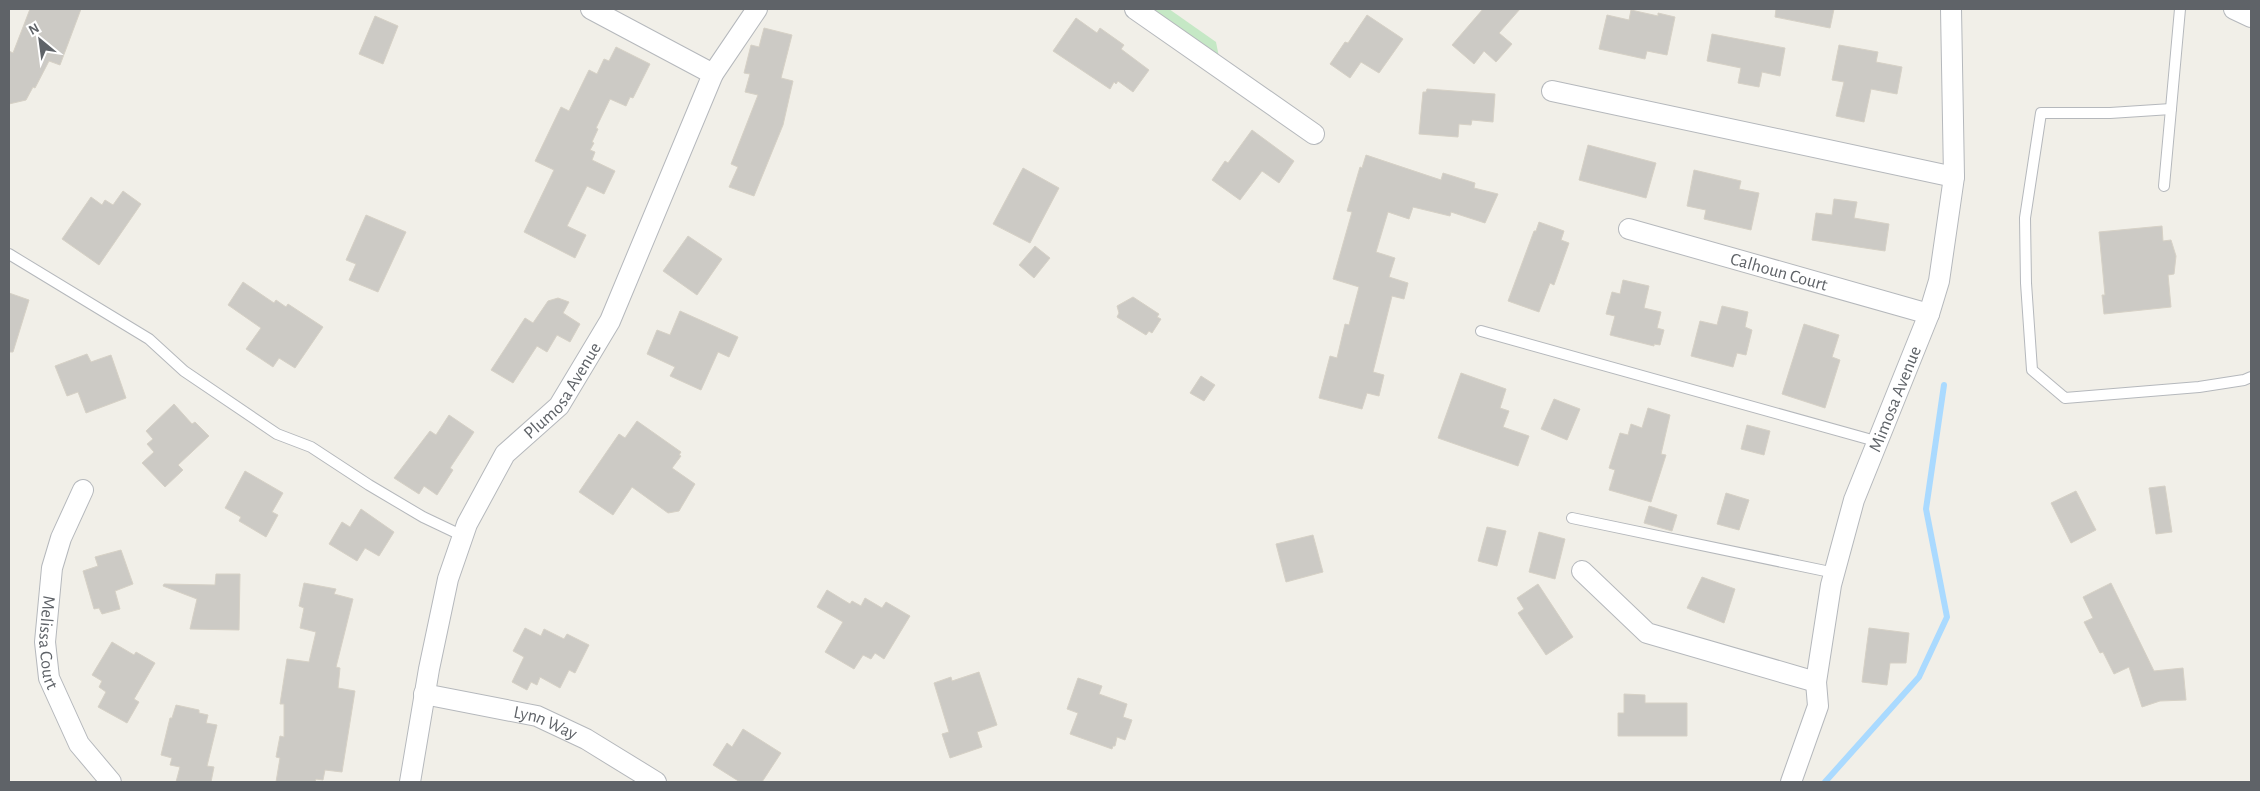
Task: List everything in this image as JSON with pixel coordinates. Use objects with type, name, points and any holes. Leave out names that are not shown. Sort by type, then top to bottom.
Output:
[{"type":"street","points":[[592,9],[713,74]]},
{"type":"street","name":"Plumosa Avenue","points":[[410,782],[424,694],[448,579],[467,524],[505,454],[559,406],[610,320],[713,74],[757,9]]},
{"type":"street","points":[[1135,9],[1314,134]]},
{"type":"street","name":"Mimosa Avenue","points":[[1791,782],[1818,706],[1816,682],[1835,573],[1854,500],[1929,314],[1939,281],[1954,177],[1951,9]]},
{"type":"street","points":[[2234,9],[2251,17]]},
{"type":"street","points":[[1552,91],[1954,177]]},
{"type":"street","name":"Calhoun Court","points":[[1629,229],[1929,314]]},
{"type":"street","name":"Melissa Court","points":[[83,490],[61,538],[52,568],[46,642],[49,678],[79,744],[111,782]]},
{"type":"street","points":[[1582,571],[1647,633],[1816,682]]},
{"type":"street","name":"Lynn Way","points":[[424,694],[537,716],[586,739],[656,782]]},
{"type":"lane","points":[[2164,186],[2180,9]]},
{"type":"lane","points":[[2171,109],[2110,113],[2041,113],[2025,218],[2026,283],[2032,370],[2065,398],[2199,388],[2244,380],[2251,376]]},
{"type":"lane","points":[[9,254],[149,340],[184,371],[277,434],[311,447],[369,486],[423,517],[463,536]]},
{"type":"lane","points":[[1481,331],[1879,442]]},
{"type":"lane","points":[[1572,518],[1835,573]]},
{"type":"green space","points":[[1144,9],[1169,9],[1216,42],[1220,62]]},
{"type":"building","points":[[30,9],[81,9],[60,65],[49,61],[35,88],[33,87],[26,100],[9,104],[9,51],[13,53]]},
{"type":"building","points":[[1483,9],[1520,9],[1499,33],[1512,44],[1496,62],[1484,51],[1474,64],[1452,45]]},
{"type":"building","points":[[1776,9],[1834,9],[1830,28],[1775,17]]},
{"type":"building","points":[[1631,10],[1658,16],[1658,13],[1675,17],[1667,55],[1647,51],[1645,59],[1599,49],[1607,15],[1629,20]]},
{"type":"building","points":[[1367,15],[1403,39],[1379,73],[1361,62],[1350,78],[1330,64],[1345,42],[1348,43]]},
{"type":"building","points":[[375,16],[398,26],[383,64],[359,54]]},
{"type":"building","points":[[1076,18],[1097,33],[1100,28],[1124,45],[1121,49],[1149,70],[1133,92],[1118,81],[1116,84],[1114,82],[1110,89],[1053,51]]},
{"type":"building","points":[[764,28],[792,35],[781,78],[793,81],[783,125],[754,196],[729,187],[738,167],[731,164],[758,95],[745,92],[750,74],[744,73],[751,45],[759,47]]},
{"type":"building","points":[[1712,34],[1785,48],[1780,76],[1762,72],[1759,87],[1738,83],[1741,68],[1707,61]]},
{"type":"building","points":[[1839,45],[1878,52],[1876,62],[1902,67],[1897,94],[1871,89],[1864,122],[1836,116],[1844,82],[1832,80]]},
{"type":"building","points":[[616,47],[650,64],[633,98],[630,97],[626,106],[610,99],[596,128],[598,129],[590,150],[595,152],[592,160],[615,171],[604,194],[587,186],[567,226],[586,235],[575,258],[524,232],[554,170],[535,161],[561,107],[569,111],[589,70],[597,74],[604,59],[609,61]]},
{"type":"building","points":[[1427,89],[1495,94],[1493,122],[1472,120],[1471,125],[1459,124],[1458,137],[1419,134],[1423,92],[1426,92]]},
{"type":"building","points":[[1252,130],[1294,161],[1279,183],[1262,171],[1240,200],[1212,180],[1225,161],[1228,163]]},
{"type":"building","points":[[1588,145],[1656,163],[1646,198],[1579,180]]},
{"type":"building","points":[[1366,155],[1441,180],[1443,173],[1475,183],[1474,188],[1498,194],[1485,223],[1451,212],[1450,216],[1413,207],[1409,219],[1388,212],[1376,252],[1395,258],[1389,277],[1408,283],[1404,299],[1392,296],[1373,372],[1384,375],[1379,396],[1367,393],[1362,409],[1319,398],[1330,356],[1337,358],[1345,324],[1349,325],[1359,287],[1333,279],[1352,212],[1347,211],[1360,167],[1362,168]]},
{"type":"building","points":[[1023,168],[1059,188],[1030,243],[993,224]]},
{"type":"building","points":[[1694,170],[1741,181],[1739,189],[1759,193],[1751,230],[1704,219],[1706,210],[1687,206]]},
{"type":"building","points":[[123,191],[141,204],[99,265],[62,239],[91,197],[102,205],[105,200],[113,205]]},
{"type":"building","points":[[1834,199],[1857,202],[1854,218],[1889,224],[1885,251],[1812,240],[1816,213],[1832,215]]},
{"type":"building","points":[[366,215],[406,232],[378,292],[349,280],[356,264],[346,260]]},
{"type":"building","points":[[1539,222],[1564,231],[1561,240],[1569,243],[1554,285],[1550,283],[1539,312],[1508,301]]},
{"type":"building","points":[[2162,226],[2163,241],[2171,240],[2176,256],[2174,274],[2168,275],[2171,307],[2104,314],[2102,295],[2105,295],[2099,232]]},
{"type":"building","points":[[688,236],[722,259],[697,295],[663,271]]},
{"type":"building","points":[[1035,246],[1050,258],[1034,278],[1019,265]]},
{"type":"building","points":[[1623,280],[1649,286],[1644,308],[1661,312],[1657,328],[1664,330],[1660,345],[1654,344],[1654,346],[1610,335],[1615,316],[1606,314],[1612,292],[1620,294]]},
{"type":"building","points":[[243,282],[274,303],[276,300],[286,307],[288,304],[323,327],[295,368],[279,358],[273,367],[246,349],[261,328],[228,305]]},
{"type":"building","points":[[9,293],[29,300],[13,352],[9,352]]},
{"type":"building","points":[[1133,297],[1159,314],[1157,317],[1161,319],[1152,333],[1149,331],[1146,335],[1117,317],[1119,313],[1117,306]]},
{"type":"building","points":[[558,298],[569,302],[563,313],[580,324],[570,342],[557,335],[547,352],[537,346],[513,383],[491,370],[525,318],[533,323],[548,301]]},
{"type":"building","points":[[1722,306],[1748,312],[1745,327],[1752,330],[1746,355],[1737,353],[1733,367],[1691,356],[1700,321],[1717,325]]},
{"type":"building","points":[[680,311],[738,337],[729,357],[718,352],[701,390],[670,376],[675,367],[647,354],[657,330],[670,335]]},
{"type":"building","points":[[1804,324],[1839,335],[1832,357],[1840,360],[1825,408],[1782,394]]},
{"type":"building","points":[[87,354],[91,362],[111,355],[126,398],[86,413],[78,392],[67,396],[55,366]]},
{"type":"building","points":[[1461,373],[1506,389],[1500,408],[1509,411],[1503,427],[1529,436],[1518,466],[1438,438]]},
{"type":"building","points":[[1201,376],[1215,385],[1204,401],[1190,393]]},
{"type":"building","points":[[1554,399],[1580,409],[1567,440],[1541,429]]},
{"type":"building","points":[[174,404],[192,424],[195,422],[209,436],[178,465],[183,470],[165,487],[142,463],[154,452],[147,444],[153,439],[146,431]]},
{"type":"building","points":[[1648,408],[1670,415],[1661,454],[1666,455],[1651,502],[1609,490],[1615,470],[1609,468],[1620,433],[1628,435],[1631,424],[1642,428]]},
{"type":"building","points":[[449,415],[474,432],[450,468],[453,470],[437,495],[424,486],[419,494],[394,478],[430,431],[436,435]]},
{"type":"building","points":[[637,421],[681,452],[679,455],[681,456],[672,468],[695,484],[679,511],[668,513],[632,487],[613,515],[579,492],[619,434],[625,438]]},
{"type":"building","points":[[1747,425],[1770,431],[1764,455],[1741,449]]},
{"type":"building","points":[[245,471],[283,493],[272,512],[278,515],[266,537],[239,521],[241,517],[225,508]]},
{"type":"building","points":[[2165,486],[2172,532],[2156,534],[2149,488]]},
{"type":"building","points":[[2076,491],[2096,530],[2071,543],[2051,503]]},
{"type":"building","points":[[1726,493],[1749,500],[1739,530],[1717,524]]},
{"type":"building","points":[[1649,506],[1677,515],[1672,531],[1644,523]]},
{"type":"building","points":[[361,509],[394,532],[379,556],[365,548],[357,561],[329,544],[342,522],[350,527]]},
{"type":"building","points":[[1487,527],[1506,531],[1497,566],[1478,561]]},
{"type":"building","points":[[1539,532],[1565,539],[1555,579],[1529,572]]},
{"type":"building","points":[[1313,535],[1323,572],[1286,582],[1276,544]]},
{"type":"building","points":[[121,550],[133,584],[115,591],[120,609],[102,614],[99,608],[94,609],[83,571],[98,566],[95,557]]},
{"type":"building","points":[[216,574],[240,574],[239,630],[190,629],[197,599],[163,586],[164,584],[215,585]]},
{"type":"building","points":[[1702,577],[1735,589],[1724,623],[1687,608]]},
{"type":"building","points":[[304,583],[336,589],[334,594],[353,599],[336,667],[340,668],[338,688],[355,691],[342,772],[325,770],[323,780],[316,779],[315,782],[276,782],[280,758],[276,757],[280,736],[284,737],[284,704],[280,704],[287,659],[309,662],[316,632],[300,628],[304,608],[299,606]]},
{"type":"building","points":[[2111,583],[2154,671],[2183,668],[2186,700],[2160,701],[2142,707],[2129,667],[2114,674],[2103,652],[2100,653],[2084,622],[2093,618],[2083,597]]},
{"type":"building","points":[[1538,584],[1573,637],[1546,655],[1518,613],[1524,609],[1517,598]]},
{"type":"building","points":[[827,590],[850,604],[852,601],[861,606],[865,598],[882,608],[886,602],[910,616],[884,659],[875,653],[871,659],[863,655],[854,669],[825,652],[843,622],[817,607]]},
{"type":"building","points":[[525,628],[541,636],[544,629],[564,639],[567,634],[589,645],[575,673],[569,670],[560,688],[540,677],[537,685],[531,682],[527,690],[512,682],[524,657],[513,651]]},
{"type":"building","points":[[1869,628],[1909,633],[1906,663],[1890,663],[1887,685],[1862,682]]},
{"type":"building","points":[[112,642],[134,655],[136,652],[155,663],[134,699],[139,702],[127,723],[98,707],[106,692],[99,687],[102,681],[92,675]]},
{"type":"building","points":[[979,672],[997,725],[977,732],[982,747],[950,758],[942,734],[949,732],[934,683],[951,677],[952,681]]},
{"type":"building","points":[[1078,678],[1102,686],[1099,694],[1127,704],[1123,717],[1132,720],[1125,740],[1117,737],[1115,746],[1112,749],[1070,734],[1078,713],[1067,709]]},
{"type":"building","points":[[1624,694],[1645,695],[1645,703],[1687,703],[1687,736],[1618,736],[1618,713],[1624,713]]},
{"type":"building","points":[[176,705],[199,710],[199,713],[208,715],[206,723],[217,725],[207,766],[214,767],[211,782],[176,782],[180,767],[170,765],[172,758],[161,755],[170,718],[172,718]]},
{"type":"building","points":[[743,729],[781,753],[762,782],[740,782],[713,765],[727,743],[732,747]]},
{"type":"waterway","points":[[1825,782],[1919,677],[1947,617],[1926,509],[1944,385]]}]
